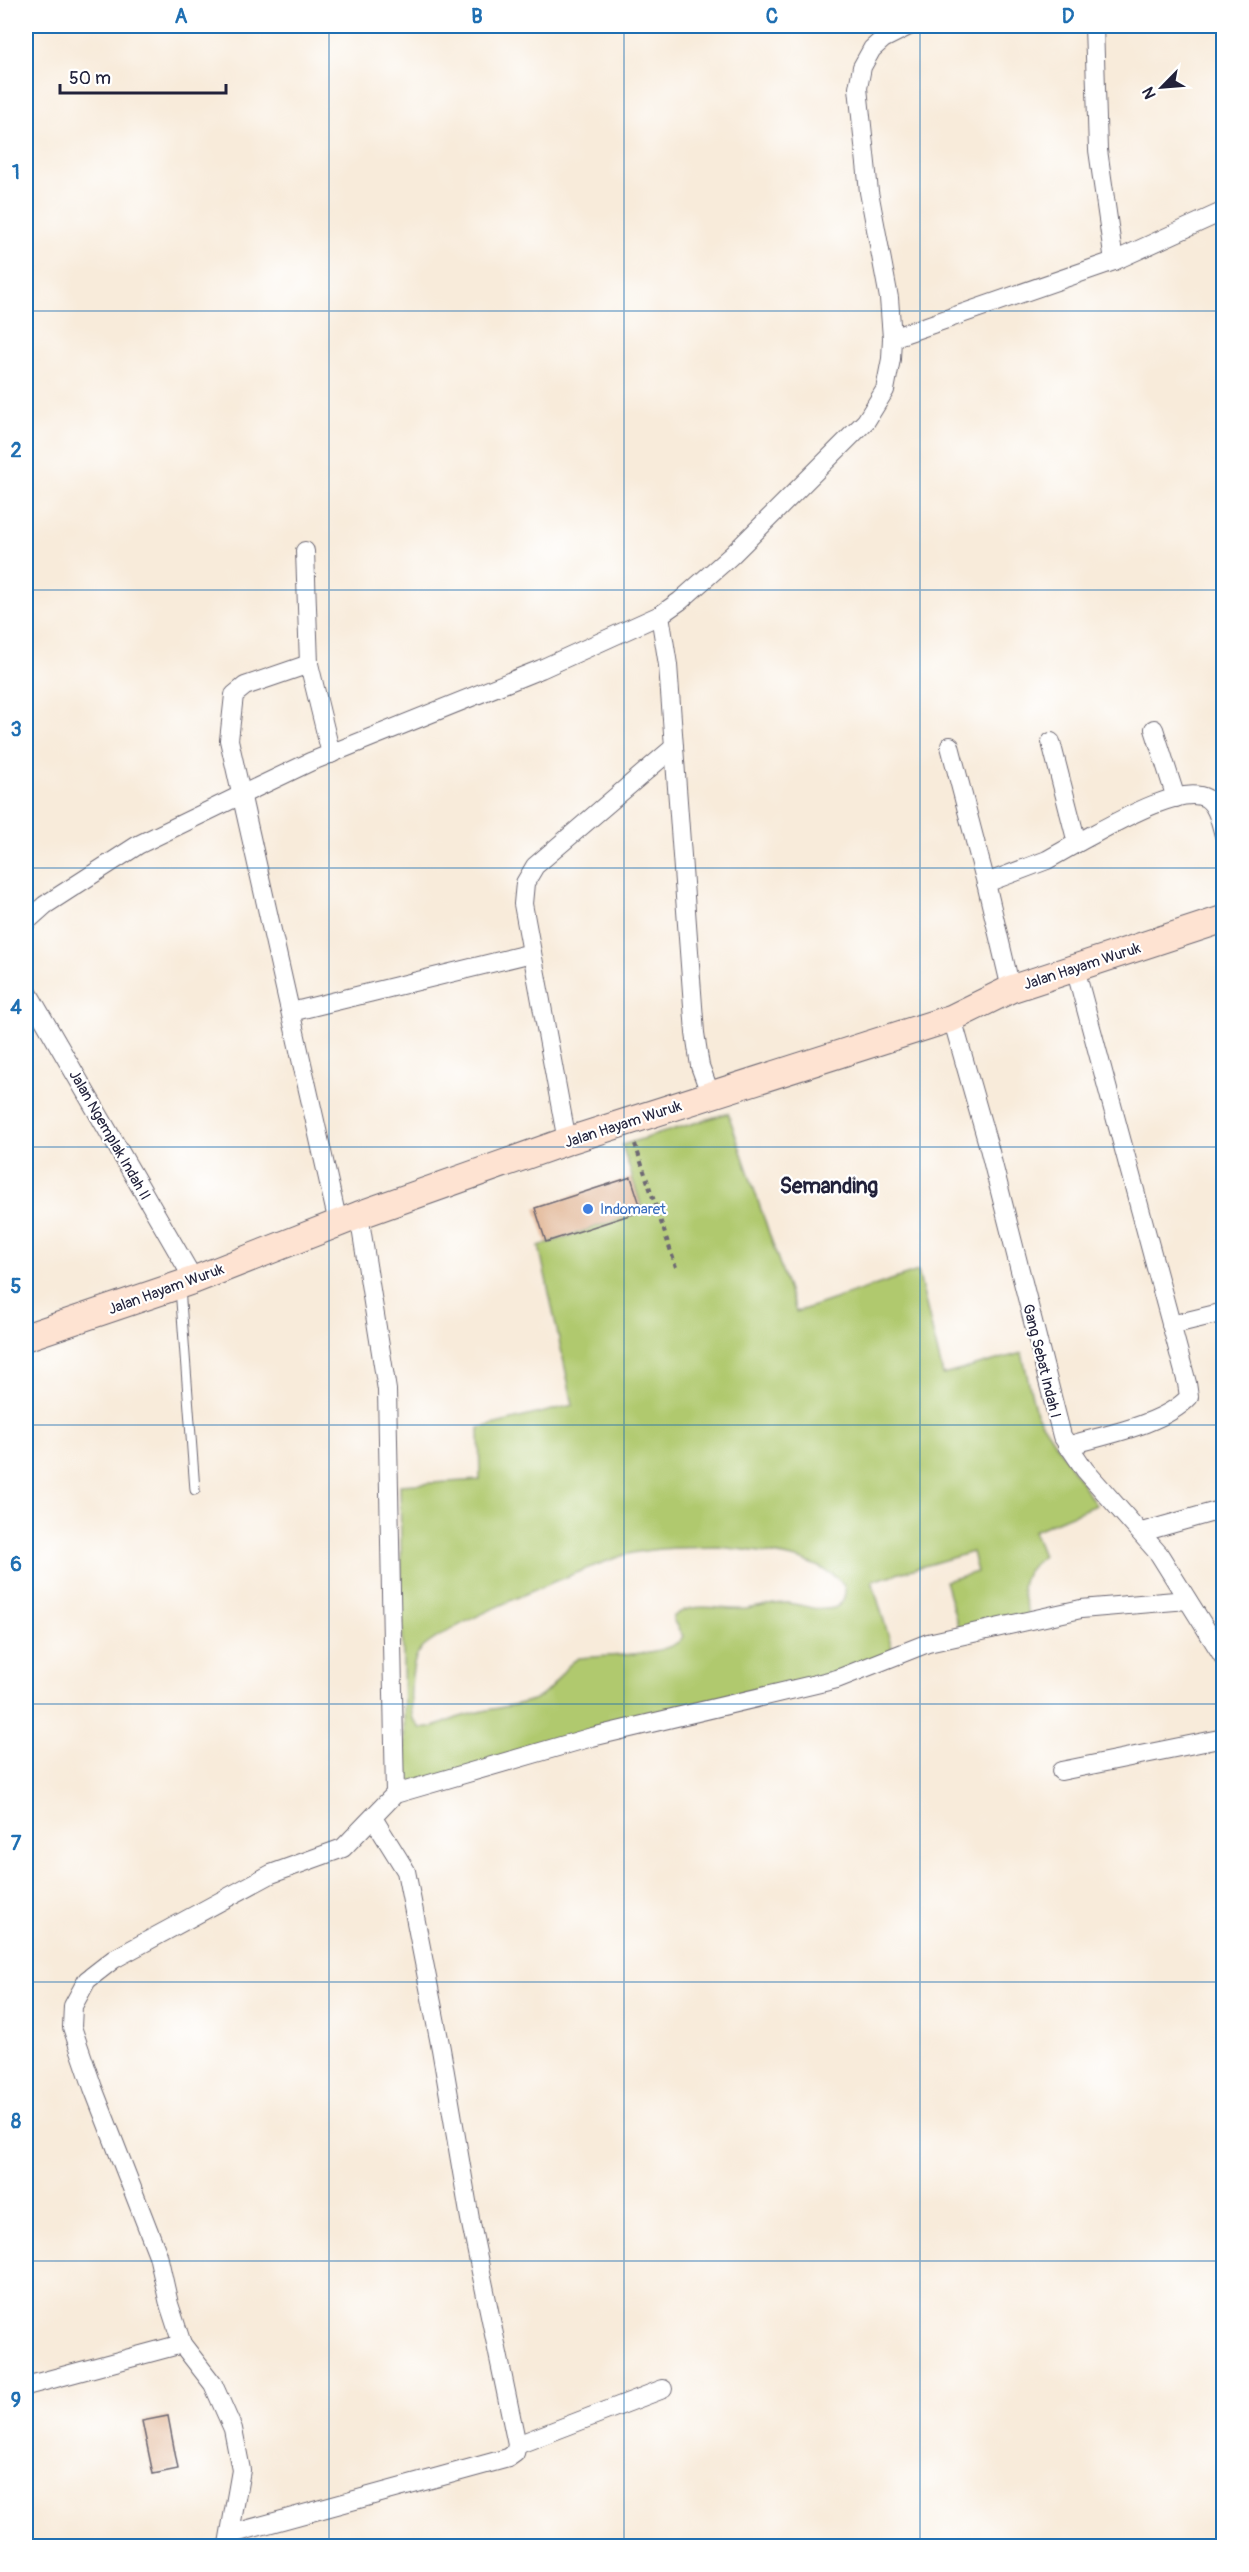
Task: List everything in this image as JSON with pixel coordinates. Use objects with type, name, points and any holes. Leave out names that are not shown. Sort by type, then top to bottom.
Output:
[{"type":"main road","name":"Jalan Hayam Wuruk","points":[[26,1337],[187,1283],[349,1219],[567,1141],[952,1018],[1011,989],[1224,918]]},
{"type":"street","points":[[26,922],[45,905],[138,845],[241,795],[331,754],[541,669],[660,615],[680,601],[732,555],[866,421],[885,390],[891,359],[892,338],[889,298],[871,203],[858,88],[862,67],[872,49],[883,39],[909,26]]},
{"type":"street","points":[[1094,26],[1098,150],[1114,261]]},
{"type":"street","points":[[892,338],[1114,261],[1224,211]]},
{"type":"street","points":[[305,551],[309,664],[331,754]]},
{"type":"street","points":[[660,615],[668,665],[695,1033],[700,1066],[711,1096]]},
{"type":"street","points":[[309,664],[245,686],[234,695],[230,740],[291,1012],[349,1219],[387,1390],[395,1794]]},
{"type":"street","points":[[1154,729],[1176,798]]},
{"type":"street","points":[[1051,742],[1077,843]]},
{"type":"street","points":[[950,746],[1011,989]]},
{"type":"street","points":[[567,1141],[523,904],[525,884],[535,866],[674,747]]},
{"type":"street","points":[[986,883],[1047,860],[1151,807],[1190,795],[1205,798],[1215,807],[1224,835]]},
{"type":"street","points":[[291,1012],[532,952]]},
{"type":"street","points":[[1067,1446],[1161,1417],[1179,1407],[1189,1397],[1075,968]]},
{"type":"street","name":"Jalan Ngemplak Indah II","points":[[26,989],[187,1283]]},
{"type":"street","name":"Gang Sebat Indah I","points":[[952,1018],[989,1148],[1054,1413],[1067,1446],[1084,1470],[1142,1532],[1159,1554],[1224,1658]]},
{"type":"street","points":[[1171,1325],[1224,1312]]},
{"type":"street","points":[[1142,1532],[1224,1509]]},
{"type":"street","points":[[373,1818],[406,1871],[471,2219],[517,2445],[515,2454],[508,2458],[229,2540],[241,2470],[233,2429],[213,2384],[182,2344],[169,2304],[158,2255],[93,2088],[72,2026],[73,2006],[87,1980],[114,1959],[271,1874],[343,1848],[395,1794],[592,1737],[837,1679],[928,1642],[1081,1609],[1187,1600]]},
{"type":"street","points":[[1061,1771],[1224,1738]]},
{"type":"street","points":[[26,2386],[182,2344]]},
{"type":"street","points":[[517,2445],[663,2389]]},
{"type":"lane","points":[[187,1283],[195,1490]]},
{"type":"path","points":[[628,1123],[676,1267]]},
{"type":"green space","points":[[728,1113],[796,1312],[918,1271],[943,1375],[1022,1353],[1036,1414],[1096,1505],[1033,1531],[1043,1556],[1028,1571],[1022,1585],[1024,1601],[1031,1622],[960,1633],[945,1581],[977,1572],[972,1552],[872,1581],[893,1651],[834,1677],[405,1784],[400,1485],[480,1480],[479,1428],[573,1405],[539,1246],[643,1211],[622,1145]],"holes":[[[719,1547],[786,1556],[820,1567],[844,1586],[843,1600],[836,1607],[828,1609],[787,1603],[746,1609],[691,1608],[674,1616],[673,1620],[683,1636],[677,1643],[666,1648],[636,1654],[579,1658],[568,1666],[546,1693],[523,1703],[469,1714],[431,1728],[420,1728],[413,1719],[411,1685],[416,1658],[431,1641],[454,1628],[554,1582],[632,1553],[675,1548]]]},
{"type":"building","name":"Indomaret","points":[[631,1177],[642,1211],[546,1242],[535,1208]]},
{"type":"building","points":[[168,2416],[178,2469],[153,2474],[142,2421]]},
{"type":"place","name":"Indomaret","points":[[588,1209]]},
{"type":"district","name":"Semanding","points":[[829,1186]]}]
